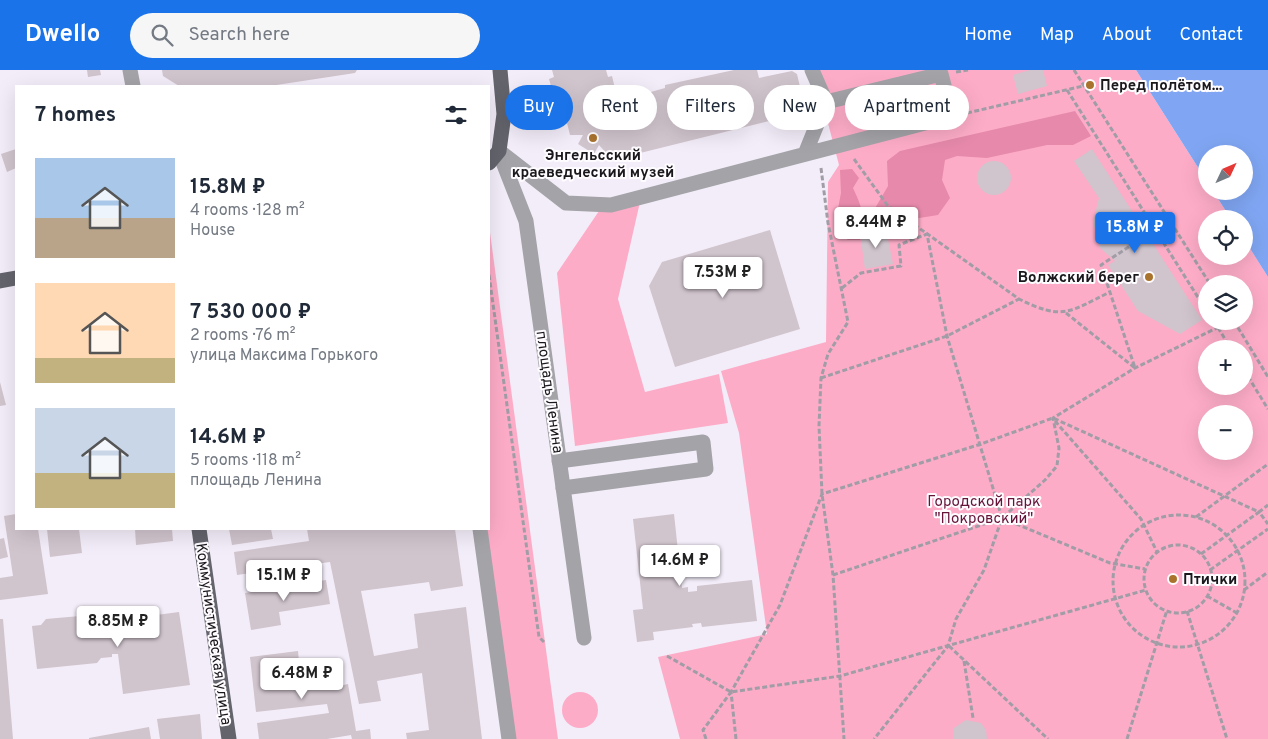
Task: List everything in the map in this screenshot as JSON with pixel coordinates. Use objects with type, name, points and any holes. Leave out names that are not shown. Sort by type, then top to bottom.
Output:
[{"type":"main road","points":[[490,162],[499,151],[504,114],[500,70]]},
{"type":"main road","points":[[0,281],[15,278]]},
{"type":"main road","name":"Коммунистическая улица","points":[[199,530],[229,739]]},
{"type":"street","points":[[130,70],[133,85]]},
{"type":"street","points":[[812,70],[819,85]]},
{"type":"street","points":[[896,85],[941,74],[944,85]]},
{"type":"street","points":[[812,153],[818,130]]},
{"type":"street","points":[[499,151],[566,203],[611,205],[898,130]]},
{"type":"street","name":"площадь Ленина","points":[[499,151],[526,221],[584,638]]},
{"type":"street","points":[[559,461],[703,442],[706,469],[563,488]]},
{"type":"street","points":[[480,530],[509,739]]},
{"type":"path","points":[[1074,70],[1204,275]]},
{"type":"path","points":[[969,112],[1083,86]]},
{"type":"path","points":[[1067,90],[1198,297]]},
{"type":"path","points":[[844,144],[888,206],[1019,300],[1040,309],[1066,313],[1135,368]]},
{"type":"path","points":[[812,153],[848,322],[828,354],[821,378],[819,426],[822,494],[833,575],[844,739]]},
{"type":"path","points":[[1135,368],[1101,265],[1170,220]]},
{"type":"path","points":[[842,288],[861,273],[901,266],[898,245],[927,234]]},
{"type":"path","points":[[874,739],[948,646],[956,620],[984,570],[1002,518],[978,446],[947,336],[927,234]]},
{"type":"path","points":[[490,282],[539,637],[545,643]]},
{"type":"path","points":[[1066,313],[1110,292]]},
{"type":"path","points":[[821,378],[947,336],[1019,300]]},
{"type":"path","points":[[822,494],[978,446],[1052,418],[1135,368],[1214,330]]},
{"type":"path","points":[[1238,330],[1268,377]]},
{"type":"path","points":[[1253,385],[1268,409]]},
{"type":"path","points":[[1052,418],[1225,495],[1259,512],[1268,524]]},
{"type":"path","points":[[833,575],[1002,518],[1045,480],[1057,466],[1059,448],[1052,418]]},
{"type":"path","points":[[1052,418],[1141,519],[1157,552]]},
{"type":"path","points":[[1195,517],[1268,464]]},
{"type":"path","points":[[706,739],[703,730],[731,692],[780,605],[822,494]]},
{"type":"path","points":[[1201,554],[1268,506]]},
{"type":"path","points":[[1173,515],[1195,517],[1216,526],[1237,551],[1244,570],[1244,590],[1237,612],[1227,626],[1214,637],[1198,645],[1173,647],[1156,643],[1142,636],[1127,622],[1113,587],[1115,564],[1120,551],[1130,536],[1144,526],[1158,518],[1173,515]]},
{"type":"path","points":[[1002,518],[1115,564],[1145,569]]},
{"type":"path","points":[[1210,570],[1268,529]]},
{"type":"path","points":[[1184,545],[1201,554],[1210,570],[1211,583],[1207,596],[1195,608],[1177,612],[1167,610],[1151,599],[1146,590],[1145,569],[1157,552],[1165,547],[1184,545]]},
{"type":"path","points":[[1244,590],[1268,572]]},
{"type":"path","points":[[667,656],[731,692],[840,676],[1146,590]]},
{"type":"path","points":[[1207,596],[1237,612]]},
{"type":"path","points":[[1127,739],[1167,610]]},
{"type":"path","points":[[1187,611],[1228,739]]},
{"type":"path","points":[[948,646],[1048,739]]},
{"type":"path","points":[[964,661],[973,718]]},
{"type":"path","points":[[731,692],[736,739]]},
{"type":"green space","name":"Городской парк \"Покровский\"","points":[[814,70],[1136,70],[1198,167],[1198,200],[1219,200],[1225,210],[1198,210],[1198,265],[1253,265],[1253,253],[1268,277],[1268,739],[680,739],[658,657],[767,634],[739,433],[721,371],[826,342],[828,182],[839,165],[830,130],[835,130],[835,85],[818,85]]},
{"type":"green space","points":[[640,202],[618,299],[645,392],[719,374],[728,423],[575,446],[557,273],[599,211]]},
{"type":"green space","points":[[490,232],[558,739],[515,739],[487,530],[490,530]]},
{"type":"green space","points":[[580,692],[592,698],[598,710],[592,722],[580,728],[568,722],[562,710],[568,698]]},
{"type":"shaded area","points":[[1075,111],[1091,136],[1073,145],[1047,145],[987,158],[957,156],[945,160],[942,180],[950,198],[938,215],[913,219],[896,228],[874,210],[888,186],[887,161],[900,151]]},
{"type":"shaded area","points":[[852,169],[859,178],[853,188],[861,207],[863,220],[860,240],[848,240],[837,233],[836,219],[841,193],[840,170]]},
{"type":"water","points":[[1136,70],[1268,70],[1268,277],[1253,253],[1253,210],[1225,210],[1219,200],[1253,200],[1253,145],[1198,145],[1198,167]]},
{"type":"building","points":[[87,70],[100,70],[101,75],[88,77]]},
{"type":"building","points":[[162,70],[357,70],[355,73],[277,85],[177,85],[163,76]]},
{"type":"building","points":[[552,70],[606,70],[608,77],[612,76],[614,85],[583,85],[583,130],[657,130],[657,90],[665,88],[665,85],[734,70],[757,70],[759,78],[792,71],[797,74],[800,85],[764,85],[764,122],[754,125],[754,85],[667,85],[667,130],[733,130],[620,158],[616,154],[608,155],[599,145],[594,154],[578,144],[583,135],[570,135],[569,130],[573,130],[573,85],[551,85],[549,79],[554,77]]},
{"type":"building","points":[[1030,70],[1043,70],[1047,86],[1018,94],[1013,75]]},
{"type":"building","points":[[15,149],[15,168],[7,172],[1,154]]},
{"type":"building","points":[[1092,149],[1198,314],[1198,323],[1180,334],[1138,311],[1108,265],[1115,261],[1100,248],[1093,222],[1099,198],[1074,161]]},
{"type":"building","points":[[994,161],[1006,166],[1011,178],[1006,190],[994,195],[982,190],[977,178],[982,166]]},
{"type":"building","points":[[886,229],[893,264],[865,269],[860,233]]},
{"type":"building","points":[[770,230],[800,329],[675,367],[649,286],[662,262]]},
{"type":"building","points":[[0,382],[6,405],[0,406]]},
{"type":"building","points":[[15,514],[15,530],[38,530],[48,594],[0,600],[0,578],[13,576],[4,516]]},
{"type":"building","points":[[674,514],[682,588],[688,587],[688,592],[697,591],[697,586],[752,580],[757,621],[702,627],[701,623],[692,624],[693,627],[653,632],[654,640],[637,642],[633,610],[643,609],[633,519]]},
{"type":"building","points":[[47,530],[79,530],[82,553],[50,557]]},
{"type":"building","points":[[135,530],[172,530],[173,541],[136,545]]},
{"type":"building","points":[[229,530],[271,530],[273,539],[232,545]]},
{"type":"building","points":[[307,530],[455,530],[463,586],[431,591],[429,582],[361,591],[374,656],[418,648],[414,614],[466,607],[482,739],[407,739],[406,733],[429,730],[422,673],[377,681],[381,701],[359,704],[330,562],[237,575],[234,552],[309,541]]},
{"type":"building","points":[[4,538],[8,557],[0,559],[0,539]]},
{"type":"building","points":[[326,580],[330,604],[279,612],[281,625],[251,630],[245,593]]},
{"type":"building","points":[[179,612],[190,685],[123,694],[118,654],[112,654],[112,657],[101,658],[97,663],[37,669],[32,626],[41,625],[46,619],[80,616],[84,619],[92,619],[96,623]]},
{"type":"building","points":[[0,619],[3,619],[13,739],[0,739]]},
{"type":"building","points":[[298,651],[300,672],[336,666],[339,686],[348,684],[356,731],[370,729],[371,739],[352,739],[351,735],[327,739],[259,739],[257,723],[329,713],[327,704],[256,712],[250,657]]},
{"type":"building","points":[[200,714],[202,739],[160,739],[157,719]]},
{"type":"building","points":[[966,720],[981,723],[986,730],[987,739],[953,739],[954,728]]},
{"type":"building","points":[[149,727],[151,739],[89,739],[89,738]]},
{"type":"place","name":"Перед полётом...","points":[[1090,85]]},
{"type":"place","name":"Энгельсский краеведческий музей","points":[[593,138]]},
{"type":"place","name":"Волжский берег","points":[[1149,277]]},
{"type":"place","name":"Птички","points":[[1173,579]]}]
